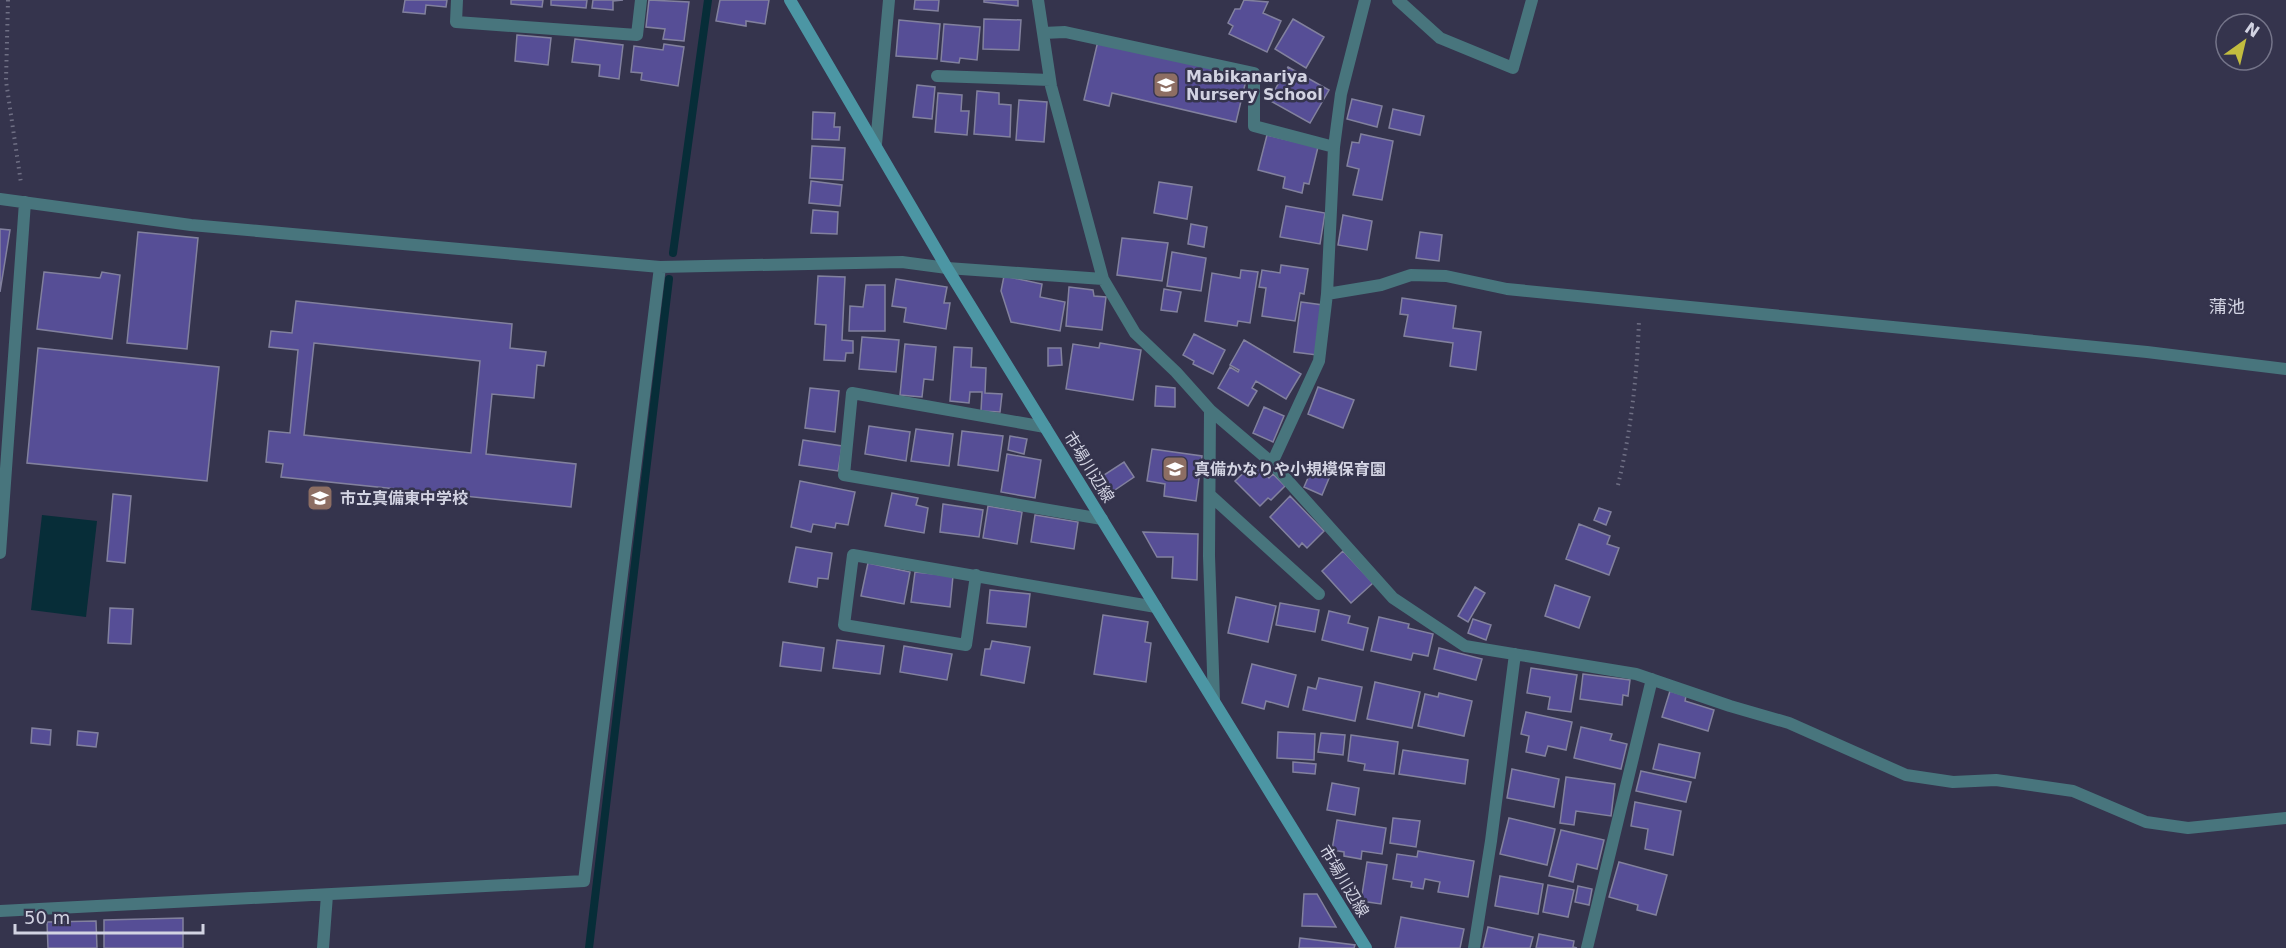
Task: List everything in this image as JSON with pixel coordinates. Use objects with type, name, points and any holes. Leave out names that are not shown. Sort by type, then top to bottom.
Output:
[{"type":"main road","name":"市場川辺線","points":[[790,0],[947,268],[1366,948]]},
{"type":"street","points":[[457,0],[456,22],[637,35],[641,0]]},
{"type":"street","points":[[876,144],[889,0]]},
{"type":"street","points":[[1038,0],[1050,80],[1103,279],[1135,333],[1176,372],[1210,410],[1272,463],[1393,598],[1465,646],[1636,674],[1730,706],[1789,723],[1906,775],[1953,782],[1996,780],[2073,791],[2146,822],[2188,828],[2286,818]]},
{"type":"street","points":[[1272,463],[1319,361],[1327,294],[1334,147],[1341,94],[1365,0]]},
{"type":"street","points":[[1398,0],[1440,38],[1513,68],[1532,0]]},
{"type":"street","points":[[1043,33],[1065,32],[1254,73],[1254,126],[1334,147]]},
{"type":"street","points":[[937,76],[1050,80]]},
{"type":"street","points":[[0,199],[191,225],[660,267],[902,262],[947,268],[1103,279]]},
{"type":"street","points":[[0,553],[25,202]]},
{"type":"street","points":[[0,910],[584,881],[660,267]]},
{"type":"street","points":[[1327,294],[1381,285],[1411,275],[1446,276],[1506,289],[2147,352],[2286,369]]},
{"type":"street","points":[[1045,427],[852,393],[844,475],[1102,519]]},
{"type":"street","points":[[1210,410],[1209,556],[1214,700]]},
{"type":"street","points":[[1211,496],[1319,594]]},
{"type":"street","points":[[976,575],[966,645],[844,625],[854,555],[976,575],[1156,608]]},
{"type":"street","points":[[1474,948],[1491,841],[1515,654]]},
{"type":"street","points":[[1587,948],[1652,679]]},
{"type":"street","points":[[323,948],[327,895]]},
{"type":"path","points":[[8,0],[6,81],[14,145],[25,202]]},
{"type":"path","points":[[1618,486],[1628,442],[1638,371],[1640,301]]},
{"type":"water","points":[[42,515],[97,521],[86,617],[31,610]]},
{"type":"building","points":[[405,0],[447,0],[446,7],[426,5],[425,14],[403,12]]},
{"type":"building","points":[[511,0],[543,0],[542,7],[511,4]]},
{"type":"building","points":[[551,0],[587,0],[586,8],[551,5]]},
{"type":"building","points":[[593,0],[623,0],[613,1],[613,10],[592,8]]},
{"type":"building","points":[[649,0],[689,2],[684,41],[663,39],[665,29],[646,27]]},
{"type":"building","points":[[720,0],[769,0],[765,24],[746,21],[746,26],[716,21]]},
{"type":"building","points":[[915,0],[939,0],[938,11],[914,9]]},
{"type":"building","points":[[984,0],[1018,0],[1018,6],[984,2]]},
{"type":"building","points":[[1244,0],[1268,2],[1263,13],[1281,21],[1267,52],[1229,34],[1233,26],[1228,23],[1235,9],[1240,9]]},
{"type":"building","points":[[984,19],[1021,20],[1019,50],[983,49]]},
{"type":"building","points":[[1293,19],[1324,37],[1306,68],[1275,49]]},
{"type":"building","points":[[899,20],[940,24],[937,59],[896,56]]},
{"type":"building","points":[[944,24],[980,27],[977,60],[960,58],[959,63],[941,61]]},
{"type":"building","points":[[517,35],[551,38],[548,65],[515,61]]},
{"type":"building","points":[[575,39],[623,45],[619,79],[599,76],[600,65],[572,62]]},
{"type":"building","name":"Mabikanariya Nursery School","points":[[1098,41],[1247,76],[1236,122],[1112,93],[1109,106],[1084,100]]},
{"type":"building","points":[[664,44],[684,47],[678,86],[641,80],[642,73],[631,72],[634,46],[663,50]]},
{"type":"building","points":[[1288,67],[1329,90],[1310,123],[1269,100]]},
{"type":"building","points":[[917,85],[935,87],[932,119],[913,117]]},
{"type":"building","points":[[977,91],[999,93],[999,104],[1011,105],[1010,137],[974,134]]},
{"type":"building","points":[[938,93],[962,95],[961,111],[969,111],[967,135],[935,132]]},
{"type":"building","points":[[1352,99],[1382,106],[1377,127],[1347,119]]},
{"type":"building","points":[[1019,100],[1047,102],[1044,142],[1016,140]]},
{"type":"building","points":[[1393,109],[1424,116],[1420,135],[1389,128]]},
{"type":"building","points":[[813,112],[835,113],[834,127],[840,127],[839,140],[812,139]]},
{"type":"building","points":[[1361,134],[1393,141],[1382,200],[1353,195],[1359,169],[1347,166],[1352,142],[1359,143]]},
{"type":"building","points":[[1267,135],[1318,147],[1309,184],[1304,183],[1302,193],[1283,188],[1285,177],[1258,170]]},
{"type":"building","points":[[812,146],[845,148],[843,180],[810,178]]},
{"type":"building","points":[[811,181],[842,185],[840,206],[809,203]]},
{"type":"building","points":[[1159,182],[1192,187],[1187,219],[1154,213]]},
{"type":"building","points":[[1286,206],[1325,213],[1320,244],[1280,237]]},
{"type":"building","points":[[813,210],[838,212],[837,234],[811,233]]},
{"type":"building","points":[[1343,215],[1372,221],[1367,250],[1338,245]]},
{"type":"building","points":[[1191,224],[1207,227],[1204,247],[1188,244]]},
{"type":"building","points":[[0,229],[10,230],[0,292]]},
{"type":"building","points":[[138,232],[198,238],[187,349],[127,343]]},
{"type":"building","points":[[1420,232],[1442,235],[1439,261],[1416,258]]},
{"type":"building","points":[[1122,238],[1168,243],[1162,281],[1117,275]]},
{"type":"building","points":[[1172,252],[1206,258],[1201,291],[1167,286]]},
{"type":"building","points":[[1281,265],[1308,269],[1304,294],[1300,293],[1295,321],[1262,316],[1266,288],[1259,287],[1262,270],[1280,273]]},
{"type":"building","points":[[1241,270],[1258,272],[1250,323],[1238,321],[1237,326],[1205,321],[1212,273],[1240,278]]},
{"type":"building","points":[[44,272],[100,278],[102,272],[120,275],[112,339],[37,329]]},
{"type":"building","points":[[818,276],[845,277],[842,340],[853,341],[853,353],[846,353],[845,361],[824,360],[826,325],[815,324]]},
{"type":"building","points":[[1004,276],[1042,284],[1040,297],[1065,302],[1060,331],[1011,322],[1001,291]]},
{"type":"building","points":[[896,279],[947,287],[944,303],[950,303],[946,329],[904,322],[906,308],[892,306]]},
{"type":"building","points":[[866,285],[885,285],[885,331],[849,331],[850,306],[863,307]]},
{"type":"building","points":[[1069,287],[1093,290],[1094,296],[1106,297],[1102,330],[1066,326]]},
{"type":"building","points":[[1164,289],[1181,292],[1177,312],[1161,310]]},
{"type":"building","points":[[1402,298],[1456,306],[1453,328],[1481,332],[1476,370],[1450,366],[1453,343],[1404,336],[1408,315],[1400,314]]},
{"type":"building","points":[[296,301],[512,324],[510,348],[546,352],[544,366],[537,365],[534,398],[492,394],[486,454],[576,464],[571,507],[281,477],[283,464],[266,462],[269,431],[290,433],[298,350],[269,347],[271,331],[292,333]],"holes":[[[314,343],[480,361],[471,453],[304,435]]]},
{"type":"building","points":[[1301,302],[1323,305],[1317,355],[1294,352]]},
{"type":"building","points":[[1194,334],[1225,350],[1213,374],[1193,364],[1194,361],[1183,355]]},
{"type":"building","points":[[862,337],[899,340],[896,372],[859,369]]},
{"type":"building","points":[[1244,340],[1301,374],[1286,399],[1256,381],[1252,388],[1257,391],[1248,406],[1218,388],[1230,367],[1238,372],[1239,370],[1230,365]]},
{"type":"building","points":[[1100,343],[1141,350],[1133,400],[1066,389],[1073,344],[1099,348]]},
{"type":"building","points":[[905,344],[936,347],[933,380],[924,379],[922,397],[900,395]]},
{"type":"building","points":[[954,347],[972,348],[971,367],[986,368],[985,393],[1002,394],[1000,412],[981,411],[982,392],[970,392],[969,403],[950,401]]},
{"type":"building","points":[[38,348],[219,367],[207,481],[27,463]]},
{"type":"building","points":[[1048,348],[1061,348],[1062,365],[1048,366]]},
{"type":"building","points":[[1156,386],[1175,388],[1175,407],[1155,406]]},
{"type":"building","points":[[1318,387],[1354,400],[1343,428],[1308,414]]},
{"type":"building","points":[[810,388],[839,391],[835,432],[805,428]]},
{"type":"building","points":[[1264,407],[1284,416],[1273,442],[1253,433]]},
{"type":"building","points":[[869,426],[910,432],[906,461],[865,454]]},
{"type":"building","points":[[916,429],[953,434],[949,466],[911,461]]},
{"type":"building","points":[[962,431],[1003,436],[998,471],[958,465]]},
{"type":"building","points":[[1010,436],[1027,439],[1024,454],[1008,450]]},
{"type":"building","points":[[803,440],[842,446],[838,471],[799,465]]},
{"type":"building","name":"真備かなりや小規模保育園","points":[[1152,449],[1202,456],[1196,501],[1164,496],[1165,484],[1147,481]]},
{"type":"building","points":[[1007,454],[1041,460],[1035,498],[1001,492]]},
{"type":"building","points":[[1124,462],[1134,477],[1112,492],[1104,475]]},
{"type":"building","points":[[1254,463],[1269,478],[1273,474],[1285,486],[1271,500],[1268,498],[1260,506],[1235,481]]},
{"type":"building","points":[[1314,464],[1332,471],[1322,495],[1304,487]]},
{"type":"building","points":[[800,481],[855,492],[848,525],[836,523],[835,528],[813,524],[811,532],[791,527]]},
{"type":"building","points":[[892,493],[918,498],[916,505],[928,508],[924,533],[885,526]]},
{"type":"building","points":[[113,494],[131,496],[125,563],[107,561]]},
{"type":"building","points":[[1290,496],[1324,531],[1307,548],[1302,543],[1299,547],[1270,517]]},
{"type":"building","points":[[943,504],[983,510],[979,537],[940,532]]},
{"type":"building","points":[[988,506],[1022,512],[1017,544],[983,538]]},
{"type":"building","points":[[1599,508],[1611,512],[1606,525],[1594,520]]},
{"type":"building","points":[[1035,515],[1078,522],[1074,549],[1031,542]]},
{"type":"building","points":[[1579,524],[1610,536],[1607,544],[1619,548],[1609,575],[1566,559]]},
{"type":"building","points":[[1143,532],[1198,534],[1197,580],[1172,578],[1173,557],[1157,557]]},
{"type":"building","points":[[796,547],[832,553],[828,579],[818,578],[817,587],[789,582]]},
{"type":"building","points":[[1343,551],[1373,583],[1351,603],[1322,571]]},
{"type":"building","points":[[868,563],[910,572],[904,604],[861,596]]},
{"type":"building","points":[[915,572],[953,576],[950,607],[911,602]]},
{"type":"building","points":[[1555,585],[1590,597],[1579,628],[1545,616]]},
{"type":"building","points":[[1475,587],[1485,593],[1468,622],[1458,616]]},
{"type":"building","points":[[990,590],[1030,594],[1026,627],[987,623]]},
{"type":"building","points":[[1236,597],[1276,606],[1268,642],[1228,633]]},
{"type":"building","points":[[1280,603],[1319,610],[1315,632],[1276,625]]},
{"type":"building","points":[[110,608],[133,609],[131,644],[108,643]]},
{"type":"building","points":[[1329,611],[1350,616],[1348,623],[1368,628],[1363,650],[1322,640]]},
{"type":"building","points":[[1103,615],[1148,622],[1145,642],[1151,643],[1146,682],[1094,674]]},
{"type":"building","points":[[1379,617],[1409,624],[1408,628],[1433,634],[1428,656],[1413,653],[1411,660],[1371,651]]},
{"type":"building","points":[[1473,619],[1491,625],[1486,640],[1468,633]]},
{"type":"building","points":[[837,640],[884,646],[880,674],[833,668]]},
{"type":"building","points":[[992,641],[1030,647],[1024,683],[981,675],[985,649],[990,649]]},
{"type":"building","points":[[783,642],[824,648],[821,671],[780,666]]},
{"type":"building","points":[[904,646],[952,654],[947,680],[900,672]]},
{"type":"building","points":[[1439,648],[1482,659],[1476,680],[1434,669]]},
{"type":"building","points":[[1252,664],[1296,675],[1288,707],[1266,701],[1264,709],[1242,703]]},
{"type":"building","points":[[1531,668],[1577,675],[1571,712],[1548,709],[1550,697],[1527,693]]},
{"type":"building","points":[[1583,674],[1630,680],[1628,696],[1623,695],[1622,705],[1580,699]]},
{"type":"building","points":[[1319,678],[1362,687],[1355,721],[1303,710],[1308,687],[1316,689]]},
{"type":"building","points":[[1375,682],[1420,692],[1412,728],[1367,719]]},
{"type":"building","points":[[1670,691],[1686,696],[1685,701],[1714,710],[1708,731],[1662,717]]},
{"type":"building","points":[[1439,693],[1472,701],[1464,736],[1418,726],[1425,694],[1438,697]]},
{"type":"building","points":[[1526,712],[1572,722],[1566,750],[1548,746],[1545,756],[1526,752],[1529,736],[1521,734]]},
{"type":"building","points":[[1581,727],[1612,734],[1610,740],[1627,744],[1621,769],[1574,758]]},
{"type":"building","points":[[32,728],[51,730],[50,745],[31,743]]},
{"type":"building","points":[[78,731],[98,733],[96,747],[77,745]]},
{"type":"building","points":[[1278,732],[1315,734],[1314,760],[1277,758]]},
{"type":"building","points":[[1321,733],[1345,735],[1343,755],[1318,752]]},
{"type":"building","points":[[1351,735],[1398,742],[1394,774],[1364,770],[1365,764],[1348,761]]},
{"type":"building","points":[[1659,744],[1700,753],[1695,778],[1653,769]]},
{"type":"building","points":[[1403,750],[1468,760],[1465,784],[1399,774]]},
{"type":"building","points":[[1293,762],[1316,764],[1315,774],[1293,772]]},
{"type":"building","points":[[1512,769],[1559,779],[1554,807],[1507,798]]},
{"type":"building","points":[[1641,771],[1691,782],[1686,802],[1636,791]]},
{"type":"building","points":[[1566,777],[1615,784],[1611,816],[1576,811],[1574,825],[1560,823]]},
{"type":"building","points":[[1332,783],[1359,788],[1355,815],[1327,810]]},
{"type":"building","points":[[1635,802],[1681,811],[1673,855],[1645,849],[1648,829],[1631,826]]},
{"type":"building","points":[[1393,818],[1420,821],[1416,847],[1390,843]]},
{"type":"building","points":[[1509,818],[1555,829],[1547,865],[1500,854]]},
{"type":"building","points":[[1337,820],[1386,828],[1382,854],[1362,851],[1361,859],[1344,856],[1344,852],[1332,850]]},
{"type":"building","points":[[1561,830],[1604,840],[1597,869],[1577,864],[1573,882],[1549,876]]},
{"type":"building","points":[[1418,851],[1474,861],[1468,897],[1438,892],[1440,882],[1425,879],[1423,889],[1411,887],[1412,882],[1393,879],[1397,854],[1417,857]]},
{"type":"building","points":[[1367,862],[1387,865],[1381,904],[1361,901]]},
{"type":"building","points":[[1619,862],[1667,875],[1656,915],[1637,910],[1638,905],[1609,897]]},
{"type":"building","points":[[1500,876],[1543,884],[1538,914],[1495,906]]},
{"type":"building","points":[[1548,885],[1574,890],[1568,917],[1543,912]]},
{"type":"building","points":[[1578,886],[1592,889],[1589,905],[1575,902]]},
{"type":"building","points":[[1304,894],[1317,894],[1336,927],[1302,926]]},
{"type":"building","points":[[1401,917],[1464,929],[1460,948],[1395,948]]},
{"type":"building","points":[[183,918],[183,948],[104,948],[104,920]]},
{"type":"building","points":[[96,921],[97,948],[48,948],[47,922]]},
{"type":"building","points":[[1488,927],[1533,937],[1530,948],[1483,948]]},
{"type":"building","points":[[1539,934],[1574,941],[1573,947],[1577,948],[1536,948]]},
{"type":"building","points":[[1300,938],[1355,945],[1354,948],[1299,948]]},
{"type":"waterway","points":[[673,253],[708,0]]},
{"type":"waterway","points":[[589,948],[669,279]]},
{"type":"place","name":"Mabikanariya Nursery School","points":[[1166,85]]},
{"type":"place","name":"真備かなりや小規模保育園","points":[[1175,469]]},
{"type":"place","name":"市立真備東中学校","points":[[320,498]]},
{"type":"district","name":"蒲池","points":[[2227,306]]}]
